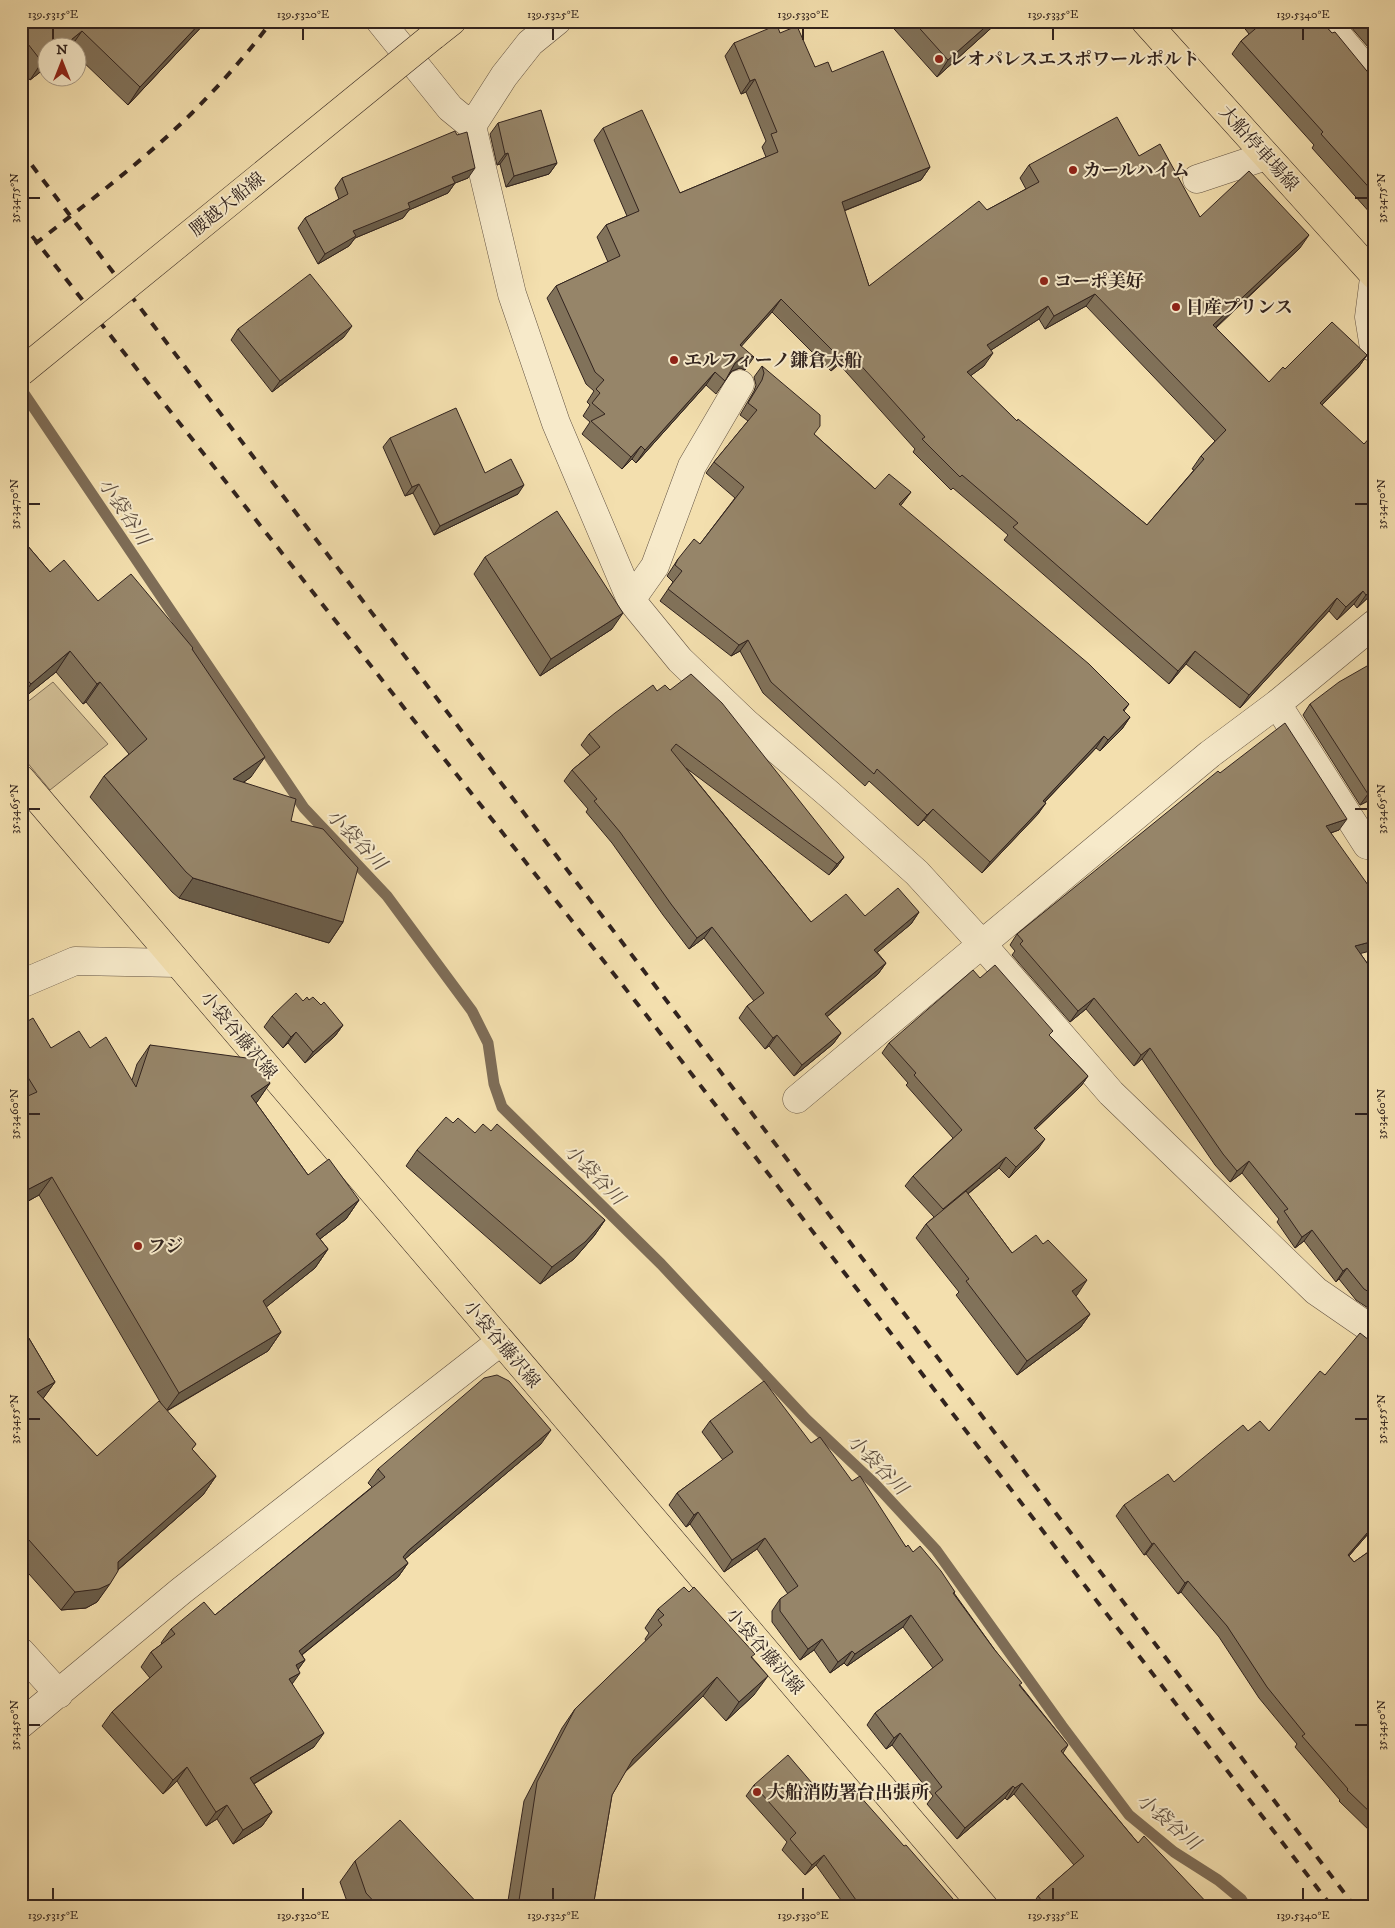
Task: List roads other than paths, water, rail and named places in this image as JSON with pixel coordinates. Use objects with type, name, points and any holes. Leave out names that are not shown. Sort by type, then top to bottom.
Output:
[{"type":"main road","name":"大船停車場線","points":[[1145,21],[1374,277]]},
{"type":"main road","name":"腰越大船線","points":[[21,372],[443,29]]},
{"type":"main road","name":"小袋谷藤沢線","points":[[21,779],[984,1907]]},
{"type":"street","points":[[380,21],[450,108],[472,126],[512,294],[556,423],[631,600],[680,660],[746,723],[830,795],[917,874],[982,944],[1111,1093],[1316,1291],[1374,1331]]},
{"type":"street","points":[[472,126],[504,76],[530,43],[557,21]]},
{"type":"street","points":[[1326,21],[1374,79]]},
{"type":"street","points":[[1197,179],[1266,156]]},
{"type":"street","points":[[1374,277],[1369,317],[1374,348]]},
{"type":"street","points":[[631,600],[655,566],[692,466],[740,384]]},
{"type":"street","points":[[797,1099],[1210,754],[1277,704],[1374,624]]},
{"type":"street","points":[[1277,704],[1367,845],[1374,842]]},
{"type":"street","points":[[21,984],[75,961],[177,963]]},
{"type":"street","points":[[21,1724],[181,1591],[500,1342]]},
{"type":"street","points":[[21,1652],[59,1694]]},
{"type":"waterway","name":"小袋谷川","points":[[21,389],[304,808],[387,896],[472,1011],[488,1043],[494,1084],[502,1107],[661,1264],[806,1419],[875,1484],[936,1550],[1062,1726],[1129,1815],[1174,1852],[1218,1880],[1241,1899],[1246,1907]]},
{"type":"railway","points":[[21,255],[172,132],[223,80],[272,21]]},
{"type":"railway","points":[[21,151],[1355,1907]]},
{"type":"railway","points":[[21,222],[647,1016],[1332,1907]]},
{"type":"place","name":"レオパレスエスポワールポルト","points":[[939,59]]},
{"type":"place","name":"カールハイム","points":[[1073,170]]},
{"type":"place","name":"コーポ美好","points":[[1044,281]]},
{"type":"place","name":"日産プリンス","points":[[1176,307]]},
{"type":"place","name":"エルフィーノ鎌倉大船","points":[[674,360]]},
{"type":"place","name":"フジ","points":[[138,1246]]},
{"type":"place","name":"大船消防署台出張所","points":[[757,1792]]}]
